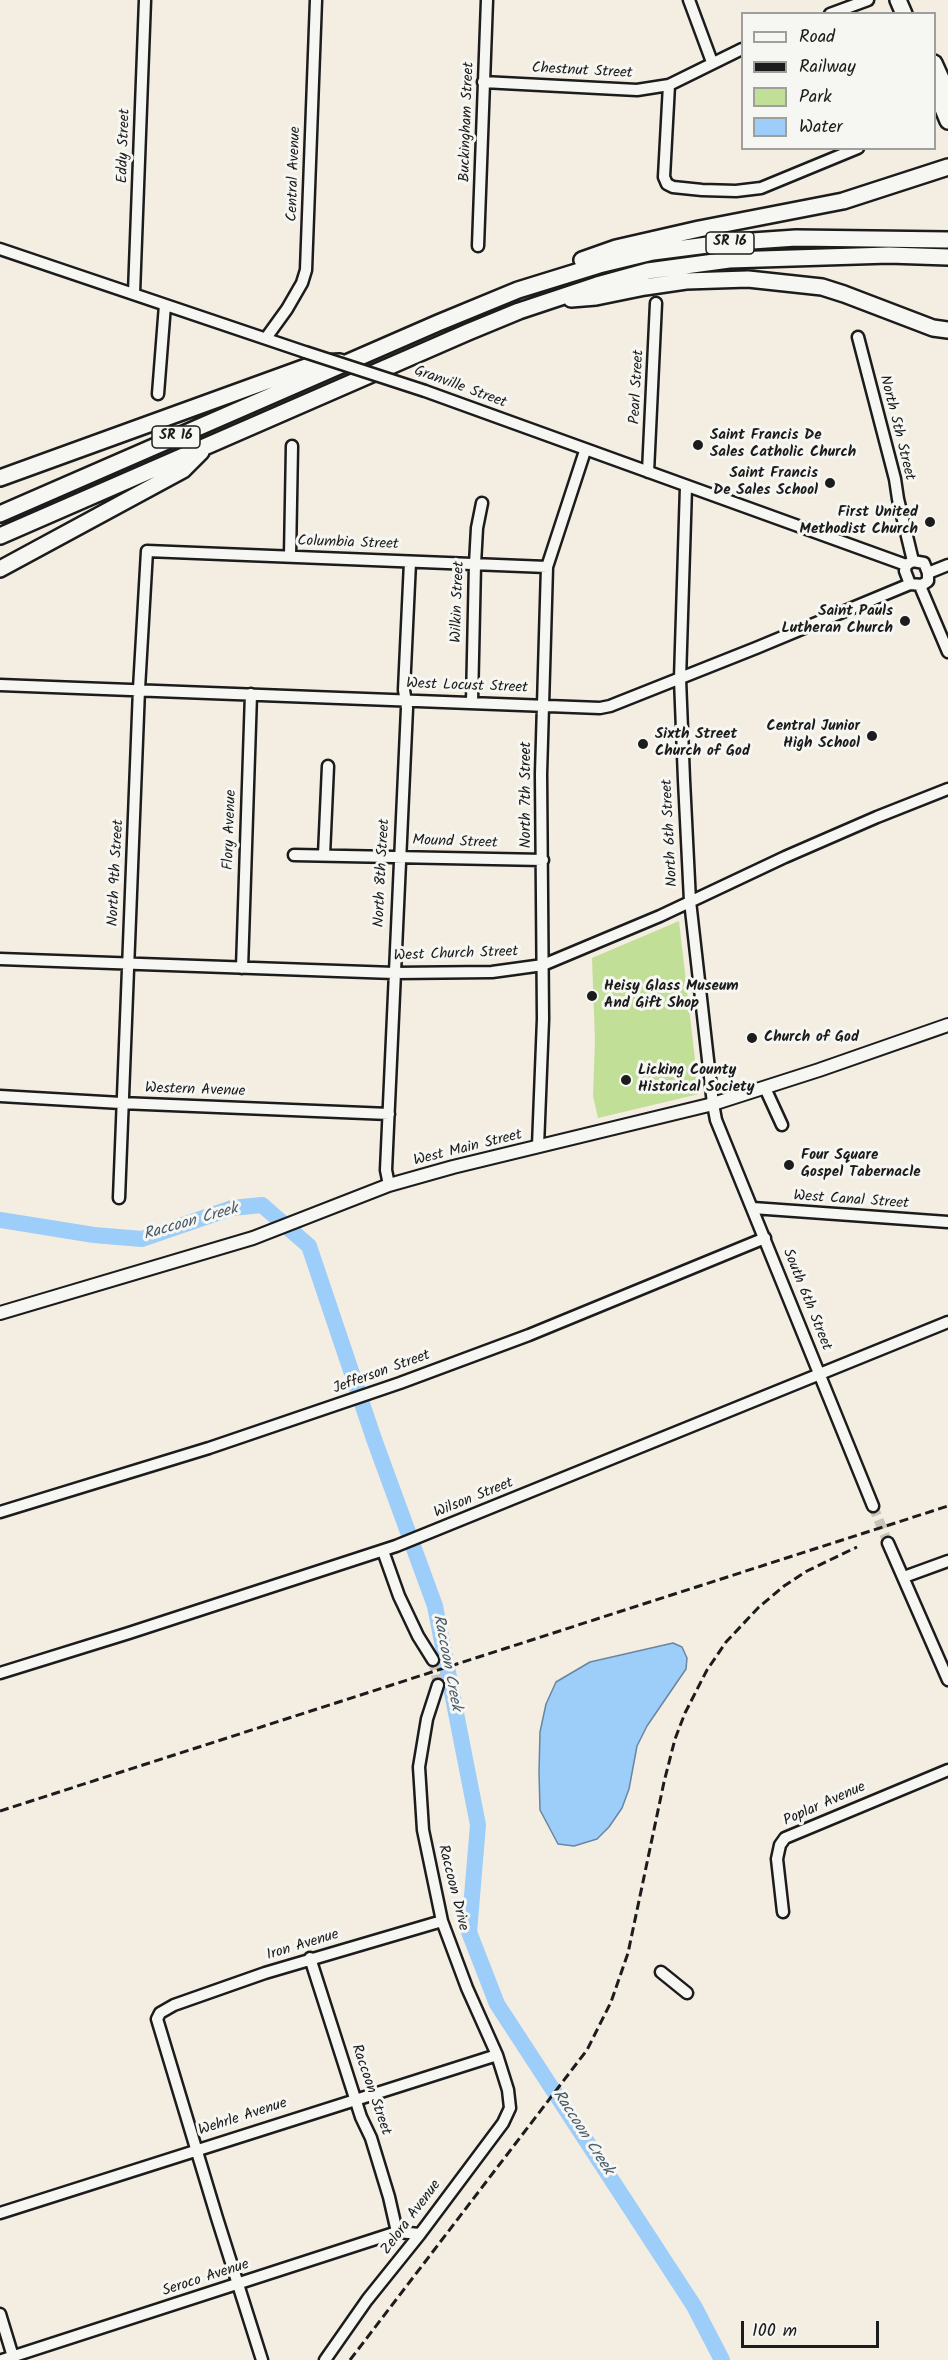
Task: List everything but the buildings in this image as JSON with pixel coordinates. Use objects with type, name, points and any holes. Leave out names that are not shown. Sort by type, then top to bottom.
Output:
[{"type":"highway","points":[[936,67],[948,94]]},
{"type":"highway","points":[[936,92],[948,120]]},
{"type":"highway","points":[[518,290],[539,274],[616,248],[843,201],[948,167]]},
{"type":"highway","name":"SR 16","points":[[0,514],[518,290],[599,265],[680,248],[796,238],[948,240]]},
{"type":"highway","name":"SR 16","points":[[0,536],[468,332],[553,299],[597,285],[648,272],[729,260],[889,255],[948,257]]},
{"type":"highway","points":[[553,299],[596,297],[686,281],[748,279],[822,287],[922,324],[948,330]]},
{"type":"highway","points":[[0,478],[317,363],[352,361]]},
{"type":"highway","points":[[0,569],[183,470],[210,444]]},
{"type":"highway","points":[[0,469],[17,472]]},
{"type":"highway","points":[[0,545],[28,524]]},
{"type":"main road","name":"West Main Street","points":[[0,1313],[253,1238],[389,1185],[713,1104],[948,1025]]},
{"type":"street","name":"Eddy Street","points":[[134,293],[145,0]]},
{"type":"street","name":"Central Avenue","points":[[266,338],[287,309],[302,283],[306,270],[315,0]]},
{"type":"street","name":"Buckingham Street","points":[[478,246],[487,0]]},
{"type":"street","points":[[689,0],[712,62]]},
{"type":"street","points":[[835,12],[868,0]]},
{"type":"street","name":"Chestnut Street","points":[[483,82],[638,90],[669,85],[741,49]]},
{"type":"street","points":[[669,85],[664,177],[667,184],[673,187],[736,191],[761,188],[853,150]]},
{"type":"street","name":"Granville Street","points":[[0,249],[425,391],[686,487],[910,563]]},
{"type":"street","name":"Pearl Street","points":[[648,472],[656,303]]},
{"type":"street","points":[[158,394],[165,304]]},
{"type":"street","name":"North 5th Street","points":[[858,338],[895,479],[910,563]]},
{"type":"street","points":[[290,556],[292,446]]},
{"type":"street","name":"North 7th Street","points":[[538,1146],[543,965],[541,774],[547,567],[585,451]]},
{"type":"street","name":"North 6th Street","points":[[686,487],[680,679],[690,901],[713,1104]]},
{"type":"street","name":"Wilkin Street","points":[[472,702],[475,564],[477,528],[482,503]]},
{"type":"street","name":"Columbia Street","points":[[147,550],[547,567]]},
{"type":"street","name":"North 9th Street","points":[[119,1198],[139,690],[147,550]]},
{"type":"street","name":"North 8th Street","points":[[389,1185],[386,1170],[410,562]]},
{"type":"street","points":[[915,585],[928,581],[924,563],[910,563],[905,571],[915,585],[948,652]]},
{"type":"street","points":[[928,573],[948,565]]},
{"type":"street","name":"West Locust Street","points":[[0,685],[600,708],[680,679],[915,585]]},
{"type":"street","name":"Flory Avenue","points":[[242,968],[251,694]]},
{"type":"street","points":[[324,855],[328,766]]},
{"type":"street","name":"West Church Street","points":[[0,959],[394,973],[492,972],[543,965],[785,857],[948,789]]},
{"type":"street","name":"Mound Street","points":[[294,855],[543,860]]},
{"type":"street","points":[[765,1088],[782,1125]]},
{"type":"street","name":"Western Avenue","points":[[0,1096],[389,1114]]},
{"type":"street","name":"South 6th Street","points":[[713,1104],[716,1120],[873,1506]]},
{"type":"street","name":"West Canal Street","points":[[753,1208],[948,1222]]},
{"type":"street","name":"Jefferson Street","points":[[0,1512],[332,1407],[400,1383],[529,1335],[765,1238]]},
{"type":"street","name":"Wilson Street","points":[[0,1673],[383,1551],[948,1322]]},
{"type":"street","points":[[888,1543],[948,1680]]},
{"type":"street","points":[[383,1551],[408,1616],[433,1660]]},
{"type":"street","points":[[904,1577],[948,1561]]},
{"type":"street","name":"Raccoon Drive","points":[[438,1685],[423,1738],[419,1785],[423,1830],[442,1921],[467,1988],[497,2055],[508,2090]]},
{"type":"street","name":"Poplar Avenue","points":[[783,1912],[777,1859],[780,1845],[785,1838],[948,1770]]},
{"type":"street","name":"Iron Avenue","points":[[196,2149],[156,2023],[160,2013],[174,2005],[310,1958],[442,1921]]},
{"type":"street","name":"Raccoon Street","points":[[310,1958],[355,2099],[371,2138],[397,2232]]},
{"type":"street","points":[[661,1972],[687,1993]]},
{"type":"street","name":"Wehrle Avenue","points":[[0,2213],[497,2055]]},
{"type":"street","name":"Zelora Avenue","points":[[325,2360],[367,2300],[420,2234],[503,2123],[510,2108],[508,2090]]},
{"type":"street","points":[[196,2149],[262,2360]]},
{"type":"street","name":"Seroco Avenue","points":[[10,2359],[397,2232],[420,2234]]},
{"type":"street","points":[[0,2314],[10,2359]]},
{"type":"green space","points":[[679,921],[699,1094],[598,1118],[593,1096],[595,1040],[592,958]]},
{"type":"water","points":[[673,1643],[682,1647],[687,1658],[686,1669],[647,1726],[637,1746],[629,1789],[622,1808],[609,1827],[597,1839],[574,1846],[558,1844],[540,1810],[539,1772],[540,1732],[546,1704],[556,1682],[590,1662]]},
{"type":"waterway","name":"Raccoon Creek","points":[[0,1220],[94,1235],[142,1239],[232,1208],[262,1205],[309,1246],[374,1439],[435,1606],[478,1825],[469,1932],[497,2004],[694,2306],[722,2360]]},
{"type":"tunnel","points":[[873,1506],[888,1543]]},
{"type":"tunnel","points":[[433,1660],[438,1685]]},
{"type":"railway","points":[[0,1811],[948,1506]]},
{"type":"railway","points":[[350,2360],[587,2050],[611,2002],[628,1953],[675,1739],[685,1713],[707,1670],[726,1642],[759,1607],[784,1586],[807,1571],[857,1547]]},
{"type":"place","name":"Saint Francis De Sales Catholic Church","points":[[698,445]]},
{"type":"place","name":"Saint Francis De Sales School","points":[[830,483]]},
{"type":"place","name":"First United Methodist Church","points":[[930,522]]},
{"type":"place","name":"Saint Pauls Lutheran Church","points":[[905,621]]},
{"type":"place","name":"Central Junior High School","points":[[872,736]]},
{"type":"place","name":"Sixth Street Church of God","points":[[643,744]]},
{"type":"place","name":"Heisy Glass Museum And Gift Shop","points":[[592,996]]},
{"type":"place","name":"Church of God","points":[[752,1038]]},
{"type":"place","name":"Licking County Historical Society","points":[[626,1080]]},
{"type":"place","name":"Four Square Gospel Tabernacle","points":[[789,1165]]}]
